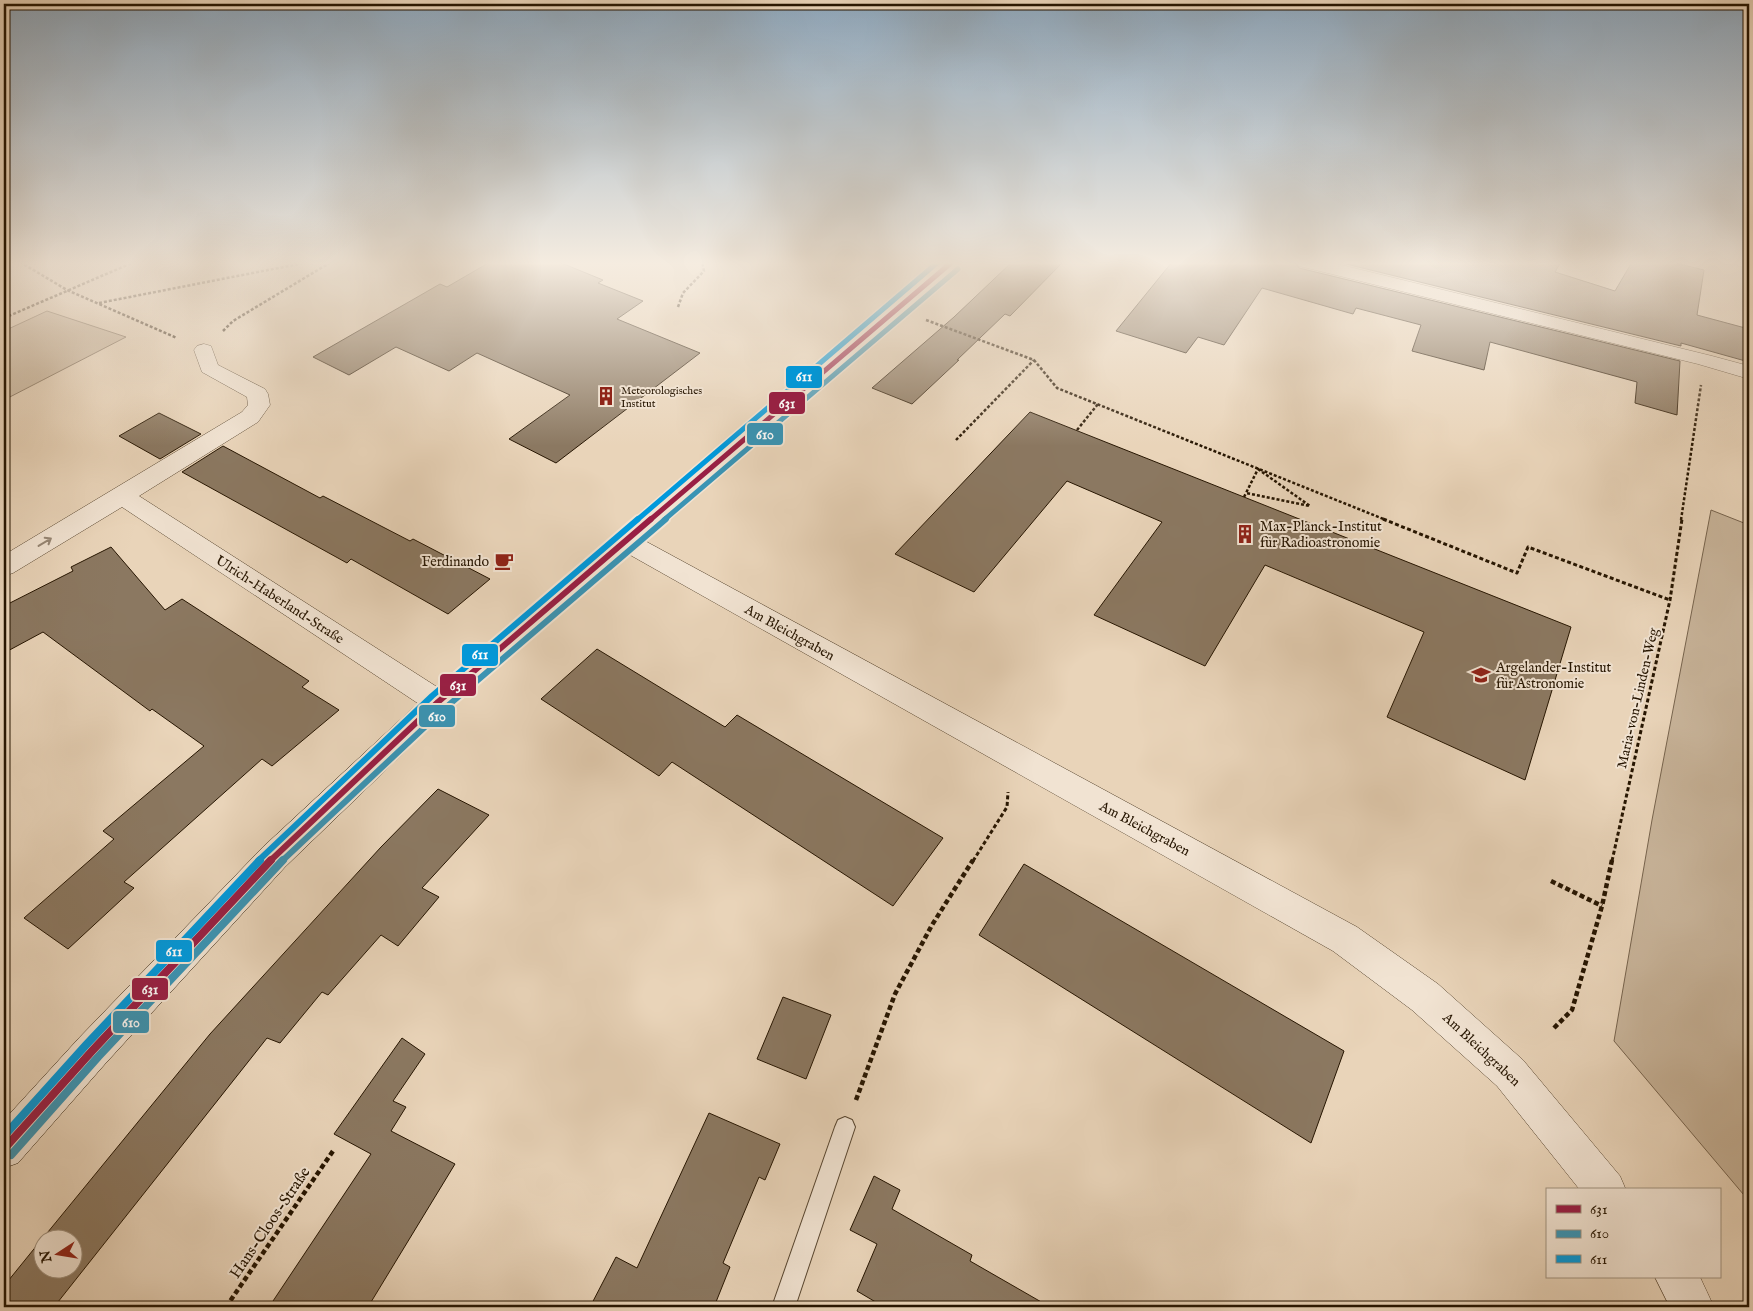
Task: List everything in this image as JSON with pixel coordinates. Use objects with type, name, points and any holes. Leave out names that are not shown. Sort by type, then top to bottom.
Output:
[{"type":"street","points":[[4,1150],[92,1051],[274,857],[438,702],[881,323]]},
{"type":"street","points":[[1555,323],[1749,372]]},
{"type":"street","points":[[4,567],[250,417],[259,405],[257,394],[209,368],[204,350]]},
{"type":"street","name":"Ulrich-Haberland-Straße","points":[[122,496],[438,702]]},
{"type":"street","name":"Am Bleichgraben","points":[[626,541],[1345,939],[1425,997],[1510,1073],[1604,1188]]},
{"type":"street","points":[[1677,1278],[1693,1307]]},
{"type":"lane","points":[[783,1307],[845,1127]]},
{"type":"path","points":[[142,323],[204,350],[231,323]]},
{"type":"path","points":[[933,323],[1034,360],[1058,388],[1517,573],[1528,547],[1670,600]]},
{"type":"path","points":[[956,440],[1034,360]]},
{"type":"path","name":"Maria-von-Linden-Weg","points":[[1554,1028],[1572,1010],[1602,906],[1670,600],[1705,360]]},
{"type":"path","points":[[1077,430],[1098,404]]},
{"type":"path","points":[[1246,493],[1310,506],[1258,469]]},
{"type":"path","points":[[1244,497],[1258,469]]},
{"type":"path","points":[[845,1127],[895,994],[932,925],[1006,806],[1009,788],[1024,763]]},
{"type":"path","points":[[1551,881],[1602,906]]},
{"type":"path","name":"Hans-Cloos-Straße","points":[[226,1307],[333,1151]]},
{"type":"shaded area","points":[[21,323],[84,323],[126,337],[4,400],[4,331]]},
{"type":"shaded area","points":[[1711,510],[1749,525],[1749,1201],[1614,1041],[1652,820]]},
{"type":"building","points":[[372,323],[627,323],[700,353],[556,463],[509,439],[570,395],[477,353],[449,371],[396,347],[349,375],[313,357]]},
{"type":"building","points":[[947,323],[995,323],[912,404],[872,388]]},
{"type":"building","points":[[1122,323],[1239,323],[1224,345],[1198,337],[1186,353],[1116,331]]},
{"type":"building","points":[[1414,323],[1525,323],[1680,361],[1677,415],[1635,403],[1637,382],[1490,342],[1484,370],[1412,351],[1421,325]]},
{"type":"building","points":[[1588,323],[1727,323],[1749,329],[1749,362],[1681,343],[1681,346]]},
{"type":"building","name":"Max-Planck-Institut für Radioastronomie","points":[[1030,412],[1571,627],[1525,780],[1387,717],[1424,632],[1265,565],[1205,666],[1094,615],[1162,522],[1067,481],[974,592],[895,554]]},
{"type":"building","points":[[159,413],[201,434],[160,459],[119,436]]},
{"type":"building","points":[[223,446],[320,498],[323,496],[410,541],[413,539],[490,579],[448,614],[351,559],[347,563],[182,472]]},
{"type":"building","points":[[111,547],[165,610],[182,599],[309,681],[302,687],[339,710],[272,766],[262,759],[124,882],[134,888],[68,949],[24,918],[114,839],[103,831],[204,746],[152,709],[150,711],[43,632],[4,653],[4,606],[73,571],[71,567]]},
{"type":"building","points":[[597,649],[725,727],[737,715],[943,838],[893,906],[672,762],[659,776],[541,699]]},
{"type":"building","points":[[438,789],[489,815],[422,888],[439,897],[398,946],[381,935],[328,995],[322,992],[280,1043],[267,1038],[82,1272],[82,1228],[51,1228],[210,1034],[381,847]]},
{"type":"building","points":[[1024,864],[1344,1051],[1311,1143],[979,935]]},
{"type":"building","points":[[783,997],[831,1015],[806,1079],[757,1059]]},
{"type":"building","points":[[402,1038],[425,1054],[393,1101],[406,1107],[391,1131],[455,1164],[368,1307],[269,1307],[371,1154],[334,1134]]},
{"type":"building","points":[[709,1113],[780,1144],[765,1180],[759,1177],[723,1263],[730,1267],[714,1307],[590,1307],[616,1257],[637,1268]]},
{"type":"building","points":[[874,1176],[900,1190],[892,1209],[972,1255],[970,1261],[1050,1307],[884,1307],[857,1291],[877,1244],[850,1230]]},
{"type":"building","points":[[32,1251],[32,1278],[77,1278],[54,1307],[4,1307],[4,1286]]},
{"type":"transit line","name":"611","points":[[4,1136],[86,1045],[268,851],[432,696],[867,323]]},
{"type":"transit line","name":"631","points":[[4,1149],[92,1051],[274,857],[438,702],[881,323]]},
{"type":"transit line","name":"610","points":[[11,1155],[98,1057],[280,863],[444,709],[895,323]]},
{"type":"place","name":"Meteorologisches Institut","points":[[606,396]]},
{"type":"place","name":"Max-Planck-Institut für Radioastronomie","points":[[1245,534]]},
{"type":"place","name":"Ferdinando","points":[[504,561]]},
{"type":"place","name":"Argelander-Institut für Astronomie","points":[[1481,675]]}]
